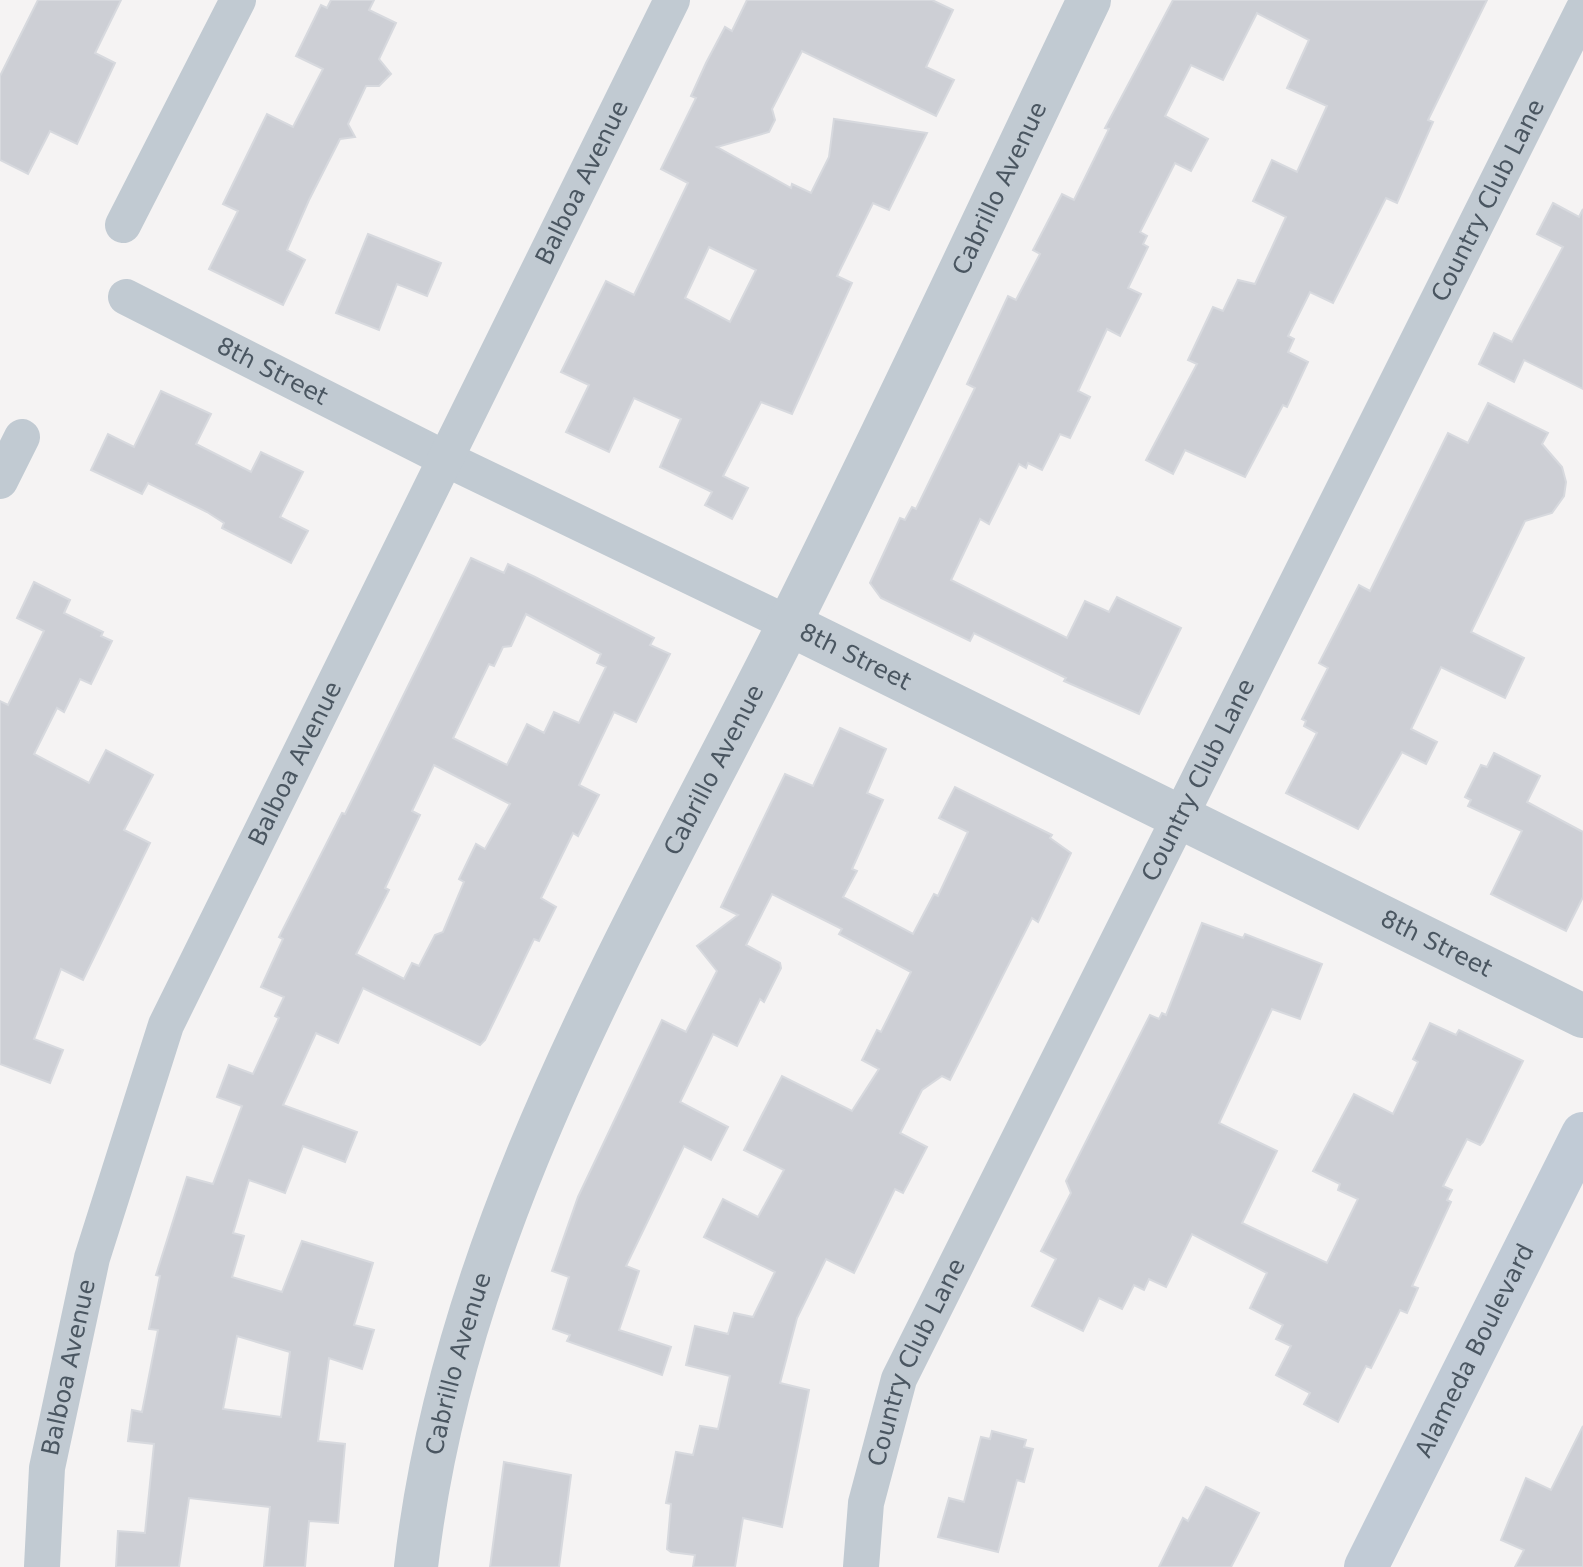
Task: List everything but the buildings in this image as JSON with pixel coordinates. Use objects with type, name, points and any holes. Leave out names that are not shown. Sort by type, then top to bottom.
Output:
[{"type":"main road","name":"Alameda Boulevard","points":[[1366,1567],[1583,1134]]},
{"type":"street","points":[[123,225],[238,0]]},
{"type":"street","name":"Balboa Avenue","points":[[42,1567],[47,1468],[92,1258],[166,1025],[672,0]]},
{"type":"street","name":"Cabrillo Avenue","points":[[416,1567],[423,1501],[458,1357],[500,1223],[591,1011],[789,624],[1089,0]]},
{"type":"street","name":"Country Club Lane","points":[[861,1567],[866,1503],[899,1379],[1583,10]]},
{"type":"street","name":"8th Street","points":[[126,297],[444,458],[789,624],[1583,1016]]},
{"type":"street","points":[[0,481],[22,437]]}]
